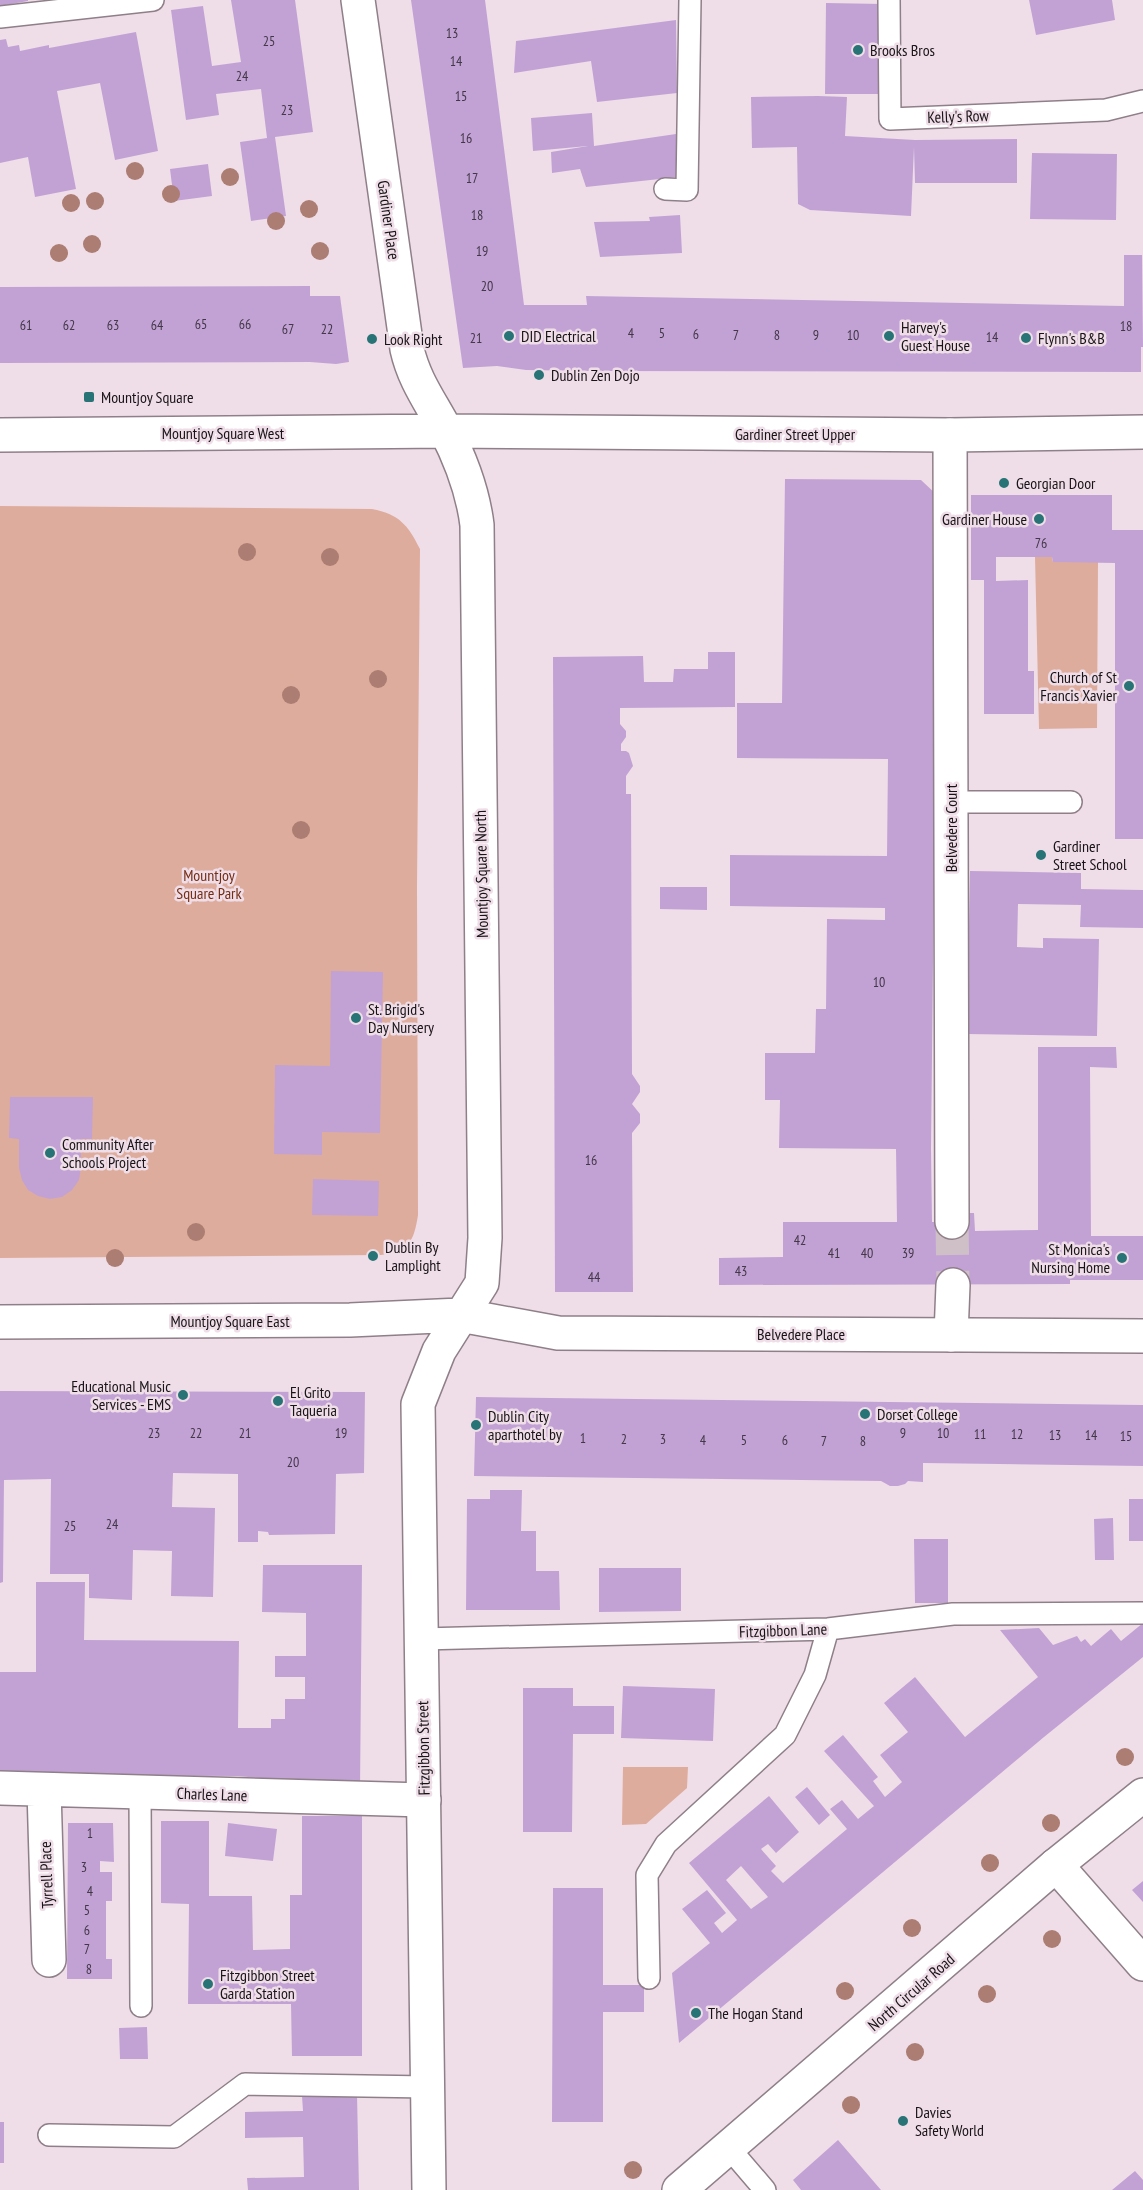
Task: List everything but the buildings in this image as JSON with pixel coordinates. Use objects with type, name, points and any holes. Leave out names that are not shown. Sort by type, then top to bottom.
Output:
[{"type":"street","name":"Gardiner Place","points":[[358,0],[407,349],[412,371],[446,431]]},
{"type":"street","name":"Gardiner Street Upper","points":[[446,431],[950,435],[1143,432]]},
{"type":"street","name":"Mountjoy Square West","points":[[0,435],[446,431]]},
{"type":"street","name":"Mountjoy Square North","points":[[446,431],[474,502],[477,525],[485,1238],[482,1283],[460,1315]]},
{"type":"street","name":"Belvedere Court","points":[[950,435],[952,1222]]},
{"type":"street","points":[[951,1335],[952,1285]]},
{"type":"street","name":"Mountjoy Square East","points":[[0,1322],[350,1320],[460,1315]]},
{"type":"street","name":"Belvedere Place","points":[[460,1315],[558,1333],[1143,1336]]},
{"type":"street","name":"Fitzgibbon Street","points":[[429,2190],[418,1404],[439,1351],[460,1315]]},
{"type":"street","name":"Charles Lane","points":[[0,1788],[424,1800]]},
{"type":"street","name":"Tyrrell Place","points":[[44,1790],[49,1960]]},
{"type":"street","name":"North Circular Road","points":[[679,2190],[1056,1865],[1143,1795]]},
{"type":"street","points":[[1056,1865],[1143,1964]]},
{"type":"lane","points":[[0,17],[153,0]]},
{"type":"lane","points":[[665,189],[687,190],[690,0]]},
{"type":"lane","name":"Kelly's Row","points":[[889,0],[890,119],[1106,110],[1143,101]]},
{"type":"lane","points":[[951,802],[1071,802]]},
{"type":"lane","name":"Fitzgibbon Lane","points":[[422,1639],[828,1629],[953,1614],[1143,1613]]},
{"type":"lane","points":[[649,1978],[647,1875],[666,1844],[785,1735],[815,1675],[828,1629]]},
{"type":"lane","points":[[140,1792],[141,2006]]},
{"type":"lane","points":[[48,2135],[174,2137],[245,2084],[428,2087]]},
{"type":"lane","points":[[729,2148],[765,2190]]},
{"type":"green space","name":"Mountjoy Square Park","points":[[0,506],[372,509],[389,514],[402,522],[416,541],[420,549],[417,887],[418,1215],[412,1238],[404,1248],[381,1255],[0,1258]]},
{"type":"green space","points":[[1035,557],[1052,557],[1053,562],[1098,562],[1097,728],[1039,729]]},
{"type":"green space","points":[[623,1767],[688,1767],[687,1788],[646,1824],[622,1825]]},
{"type":"tunnel","points":[[952,1222],[953,1285]]},
{"type":"place","name":"Brooks Bros","points":[[858,50]]},
{"type":"place","name":"DID Electrical","points":[[509,336]]},
{"type":"place","name":"Harvey's Guest House","points":[[889,336]]},
{"type":"place","name":"Flynn's B&B","points":[[1026,338]]},
{"type":"place","name":"Look Right","points":[[372,339]]},
{"type":"place","name":"Dublin Zen Dojo","points":[[539,375]]},
{"type":"place","name":"Mountjoy Square","points":[[89,397]]},
{"type":"place","name":"Georgian Door","points":[[1004,483]]},
{"type":"place","name":"Gardiner House","points":[[1039,519]]},
{"type":"place","name":"Church of St Francis Xavier","points":[[1129,686]]},
{"type":"place","name":"Gardiner Street School","points":[[1041,855]]},
{"type":"place","name":"St. Brigid's Day Nursery","points":[[356,1018]]},
{"type":"place","name":"Community After Schools Project","points":[[50,1153]]},
{"type":"place","name":"Dublin By Lamplight","points":[[373,1256]]},
{"type":"place","name":"St Monica's Nursing Home","points":[[1122,1258]]},
{"type":"place","name":"Educational Music Services - EMS","points":[[183,1395]]},
{"type":"place","name":"El Grito Taqueria","points":[[278,1401]]},
{"type":"place","name":"Dorset College","points":[[865,1414]]},
{"type":"place","name":"Dublin City aparthotel by","points":[[476,1425]]},
{"type":"place","name":"Fitzgibbon Street Garda Station","points":[[208,1984]]},
{"type":"place","name":"The Hogan Stand","points":[[696,2013]]},
{"type":"place","name":"Davies Safety World","points":[[903,2121]]}]
